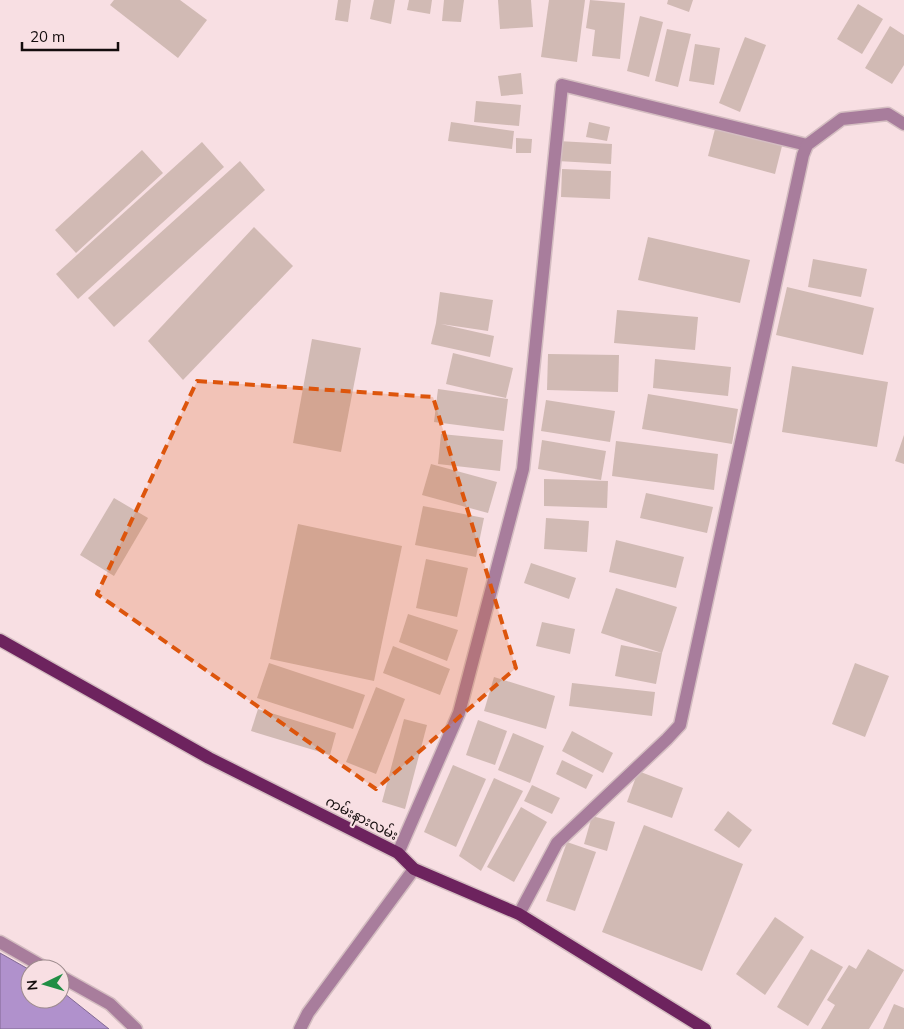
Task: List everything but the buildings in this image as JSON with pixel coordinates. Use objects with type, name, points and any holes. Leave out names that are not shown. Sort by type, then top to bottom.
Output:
[{"type":"main road","name":"ကမ်းနားလမ်း","points":[[0,640],[209,758],[398,853],[414,869],[519,914],[705,1029]]},
{"type":"lane","points":[[398,853],[460,713],[523,469],[562,85],[807,145]]},
{"type":"lane","points":[[519,914],[557,843],[680,725],[801,165],[807,145],[842,120],[888,114],[904,124]]},
{"type":"lane","points":[[300,1029],[308,1013],[414,869]]},
{"type":"lane","points":[[0,942],[30,959]]},
{"type":"lane","points":[[70,982],[110,1004],[136,1029]]},
{"type":"highlighted area","points":[[197,381],[433,397],[516,668],[376,789],[97,594]]},
{"type":"shaded area","points":[[0,953],[20,964],[20,1009],[70,1009],[70,998],[109,1029],[0,1029]]}]
